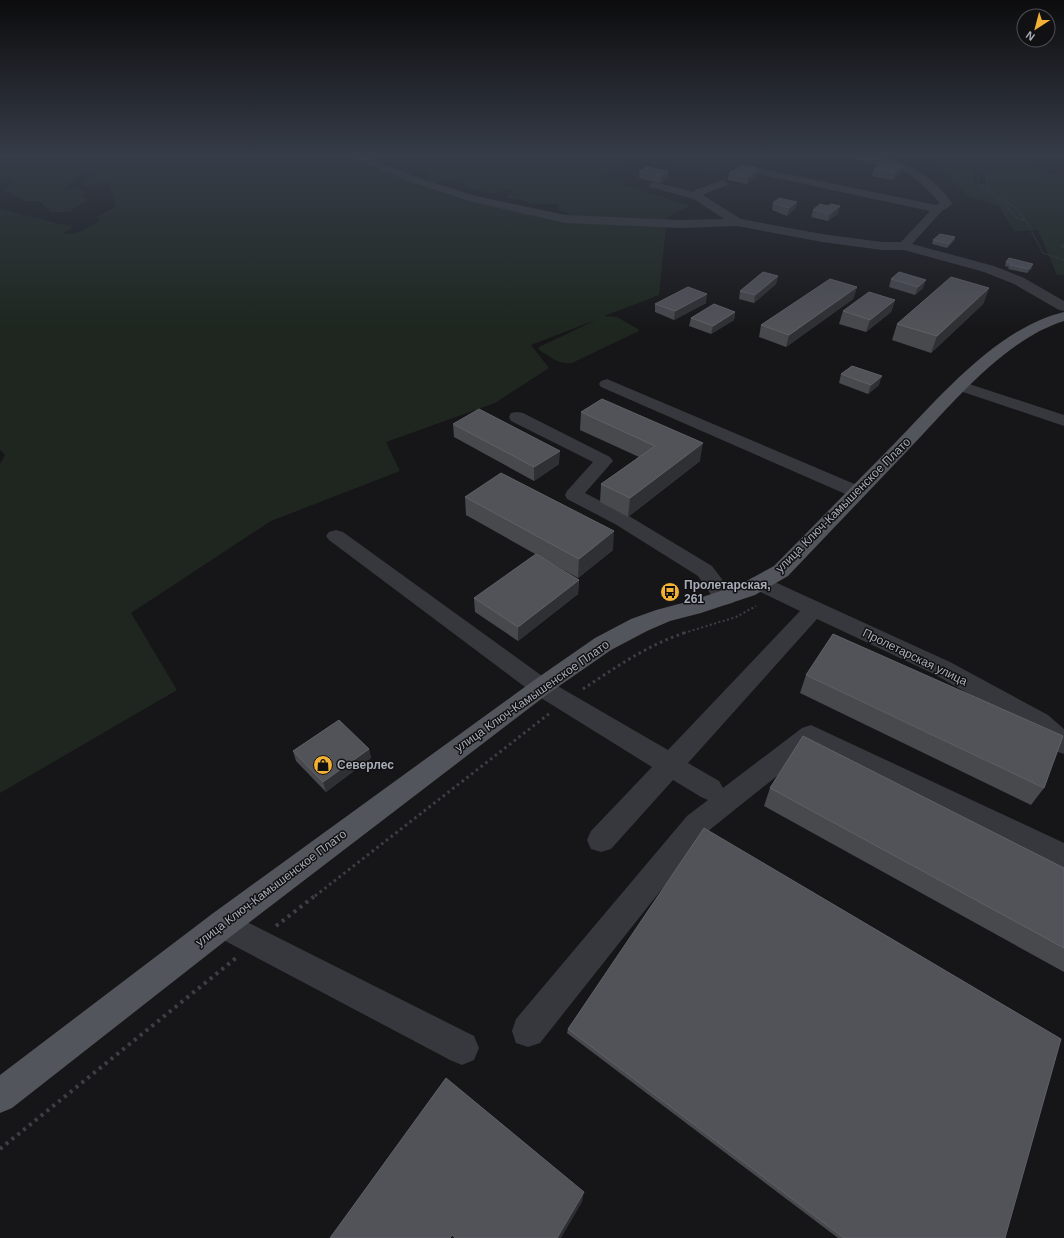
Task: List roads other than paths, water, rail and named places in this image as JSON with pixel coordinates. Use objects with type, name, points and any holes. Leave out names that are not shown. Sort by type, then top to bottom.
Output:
[{"type":"main road","name":"улица Ключ-Камышенское Плато","points":[[0,1096],[223,924],[541,687],[603,644],[640,625],[664,615],[692,608],[747,590],[770,588],[780,571],[960,386],[1009,343],[1025,332],[1048,321],[1064,316]]},
{"type":"street","points":[[546,215],[565,219],[681,224],[738,222],[822,238],[882,246],[904,246],[989,269],[1019,281],[1064,307]]},
{"type":"street","points":[[726,215],[738,222]]},
{"type":"street","points":[[904,246],[933,215]]},
{"type":"street","points":[[607,384],[856,492]]},
{"type":"street","points":[[960,386],[1064,420]]},
{"type":"street","points":[[517,417],[604,461],[574,495],[622,520],[705,571],[725,598]]},
{"type":"street","points":[[336,536],[541,687],[671,764],[710,789]]},
{"type":"street","name":"Пролетарская улица","points":[[770,588],[942,668],[1039,722],[1064,744]]},
{"type":"street","points":[[601,840],[814,609]]},
{"type":"street","points":[[528,1030],[697,824],[811,735],[1064,857]]},
{"type":"street","points":[[223,924],[462,1048]]},
{"type":"place","name":"Пролетарская, 261","points":[[670,592]]},
{"type":"place","name":"Северлес","points":[[323,765]]}]
